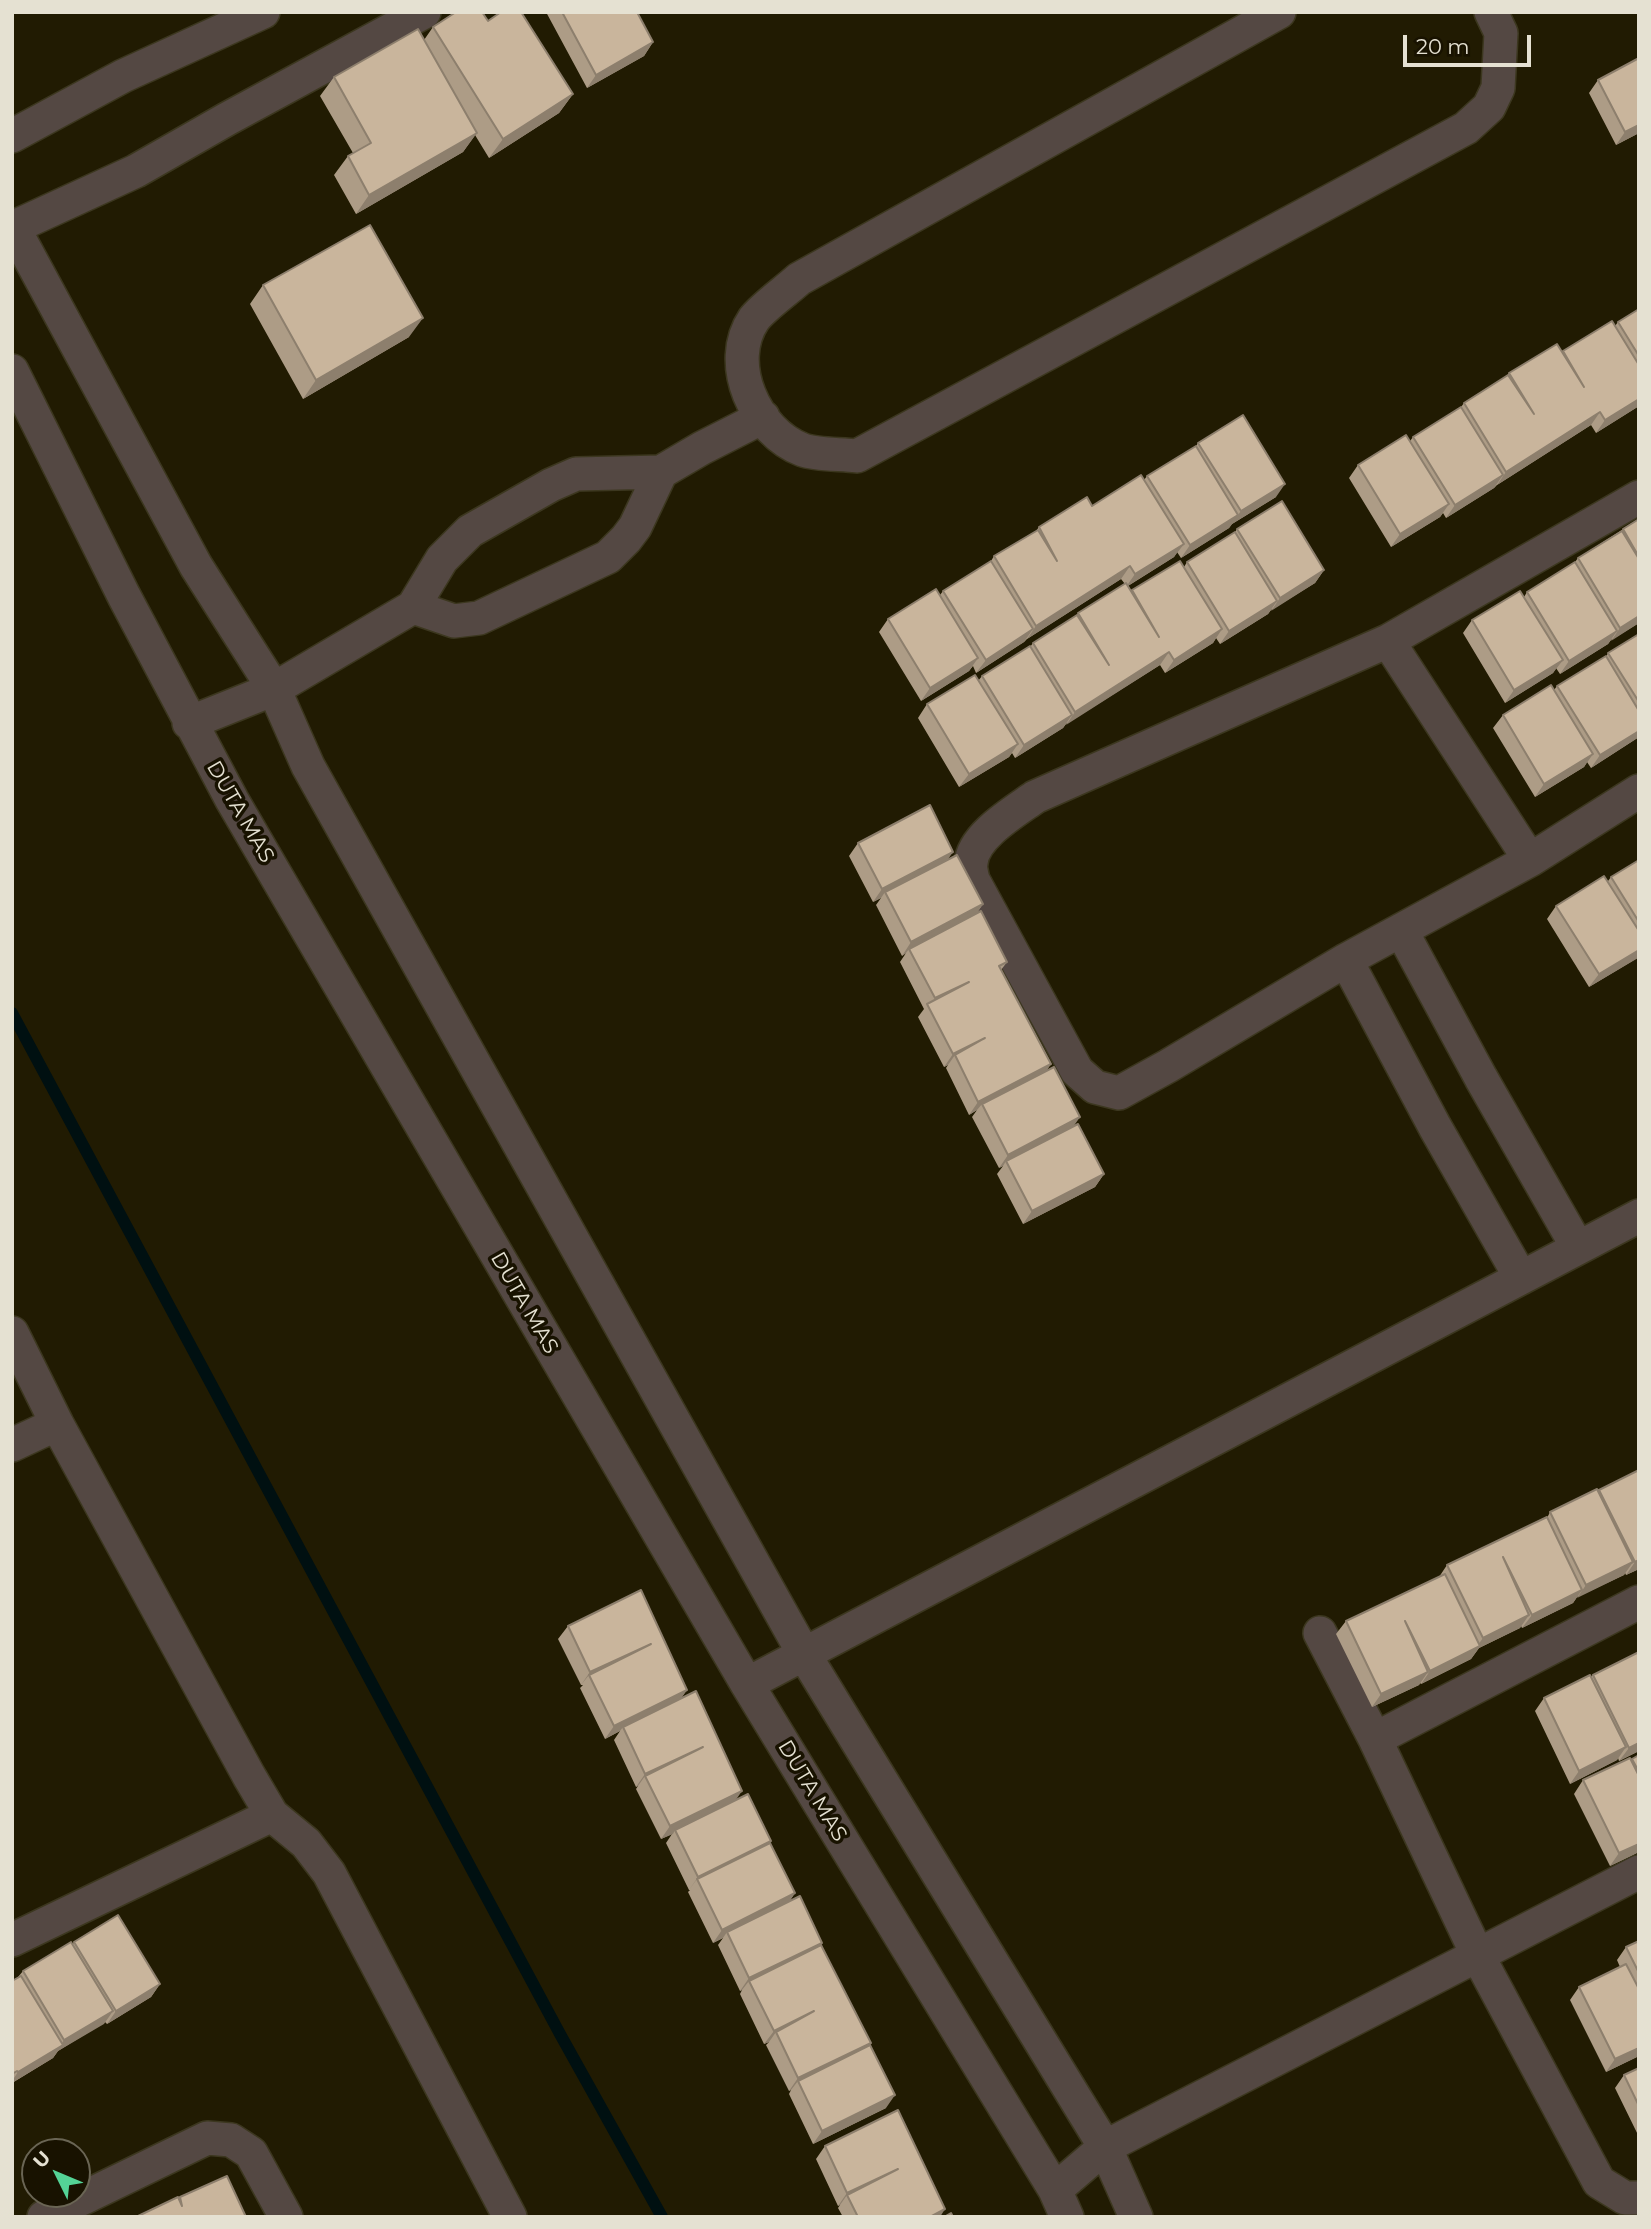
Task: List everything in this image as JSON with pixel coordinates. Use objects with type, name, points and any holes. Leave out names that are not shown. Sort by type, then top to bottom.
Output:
[{"type":"street","points":[[12,136],[123,76],[263,12]]},
{"type":"street","points":[[424,12],[136,171],[13,227],[196,566],[274,690],[308,766],[804,1654],[1105,2147],[1136,2217]]},
{"type":"street","points":[[1279,12],[799,279],[754,319],[741,349],[743,376],[750,397],[777,435],[804,450],[857,456],[1466,128],[1489,107],[1498,88],[1500,33],[1490,12]]},
{"type":"street","name":"DUTA MAS","points":[[12,371],[189,723],[232,800],[747,1684],[1061,2203]]},
{"type":"street","points":[[189,723],[274,690],[413,607],[442,559],[470,531],[551,485],[576,474],[661,472],[763,417]]},
{"type":"street","points":[[413,607],[454,621],[480,618],[608,557],[635,527],[661,472]]},
{"type":"street","points":[[1639,497],[1388,641],[1035,797],[993,828],[976,847],[971,863],[973,880],[1077,1071],[1095,1087],[1119,1093],[1346,960],[1530,860],[1639,791]]},
{"type":"street","points":[[1388,641],[1530,860]]},
{"type":"street","points":[[1401,930],[1578,1248]]},
{"type":"street","points":[[1346,960],[1435,1127],[1521,1278]]},
{"type":"street","points":[[747,1684],[1639,1216]]},
{"type":"street","points":[[12,1333],[23,1385],[57,1424],[272,1815],[306,1843],[328,1873],[510,2217]]},
{"type":"street","points":[[12,1445],[57,1424]]},
{"type":"street","points":[[1376,1739],[1639,1602]]},
{"type":"street","points":[[1320,1633],[1376,1739],[1477,1954],[1599,2182],[1625,2198],[1639,2198]]},
{"type":"street","points":[[12,1940],[272,1815]]},
{"type":"street","points":[[1061,2203],[1105,2147],[1639,1872]]},
{"type":"street","points":[[44,2217],[207,2138],[231,2140],[251,2153],[286,2217]]},
{"type":"building","points":[[456,12],[482,12],[488,21],[501,12],[521,12],[573,94],[503,139],[433,27]]},
{"type":"building","points":[[562,12],[637,12],[653,42],[596,75]]},
{"type":"building","points":[[418,29],[477,133],[369,195],[348,156],[371,143],[334,77]]},
{"type":"building","points":[[1639,58],[1639,125],[1625,132],[1598,80]]},
{"type":"building","points":[[370,225],[423,318],[316,380],[263,285]]},
{"type":"building","points":[[1639,309],[1639,356],[1618,322]]},
{"type":"building","points":[[1612,321],[1639,365],[1639,399],[1605,420],[1600,412],[1506,472],[1464,403],[1508,375],[1534,414],[1509,373],[1557,344],[1584,387],[1563,351]]},
{"type":"building","points":[[1461,407],[1503,475],[1455,505],[1413,437]]},
{"type":"building","points":[[1243,415],[1285,484],[1241,511],[1198,443]]},
{"type":"building","points":[[1406,435],[1449,504],[1400,534],[1358,465]]},
{"type":"building","points":[[1196,446],[1238,515],[1190,545],[1147,476]]},
{"type":"building","points":[[1141,475],[1184,544],[1135,574],[1130,566],[1036,626],[994,556],[1038,530],[1057,561],[1039,527],[1087,497],[1092,506]]},
{"type":"building","points":[[1282,501],[1324,570],[1280,598],[1237,529]]},
{"type":"building","points":[[1639,519],[1639,557],[1623,529]]},
{"type":"building","points":[[1622,531],[1639,559],[1639,616],[1620,628],[1578,558]]},
{"type":"building","points":[[1235,532],[1277,601],[1229,631],[1187,562]]},
{"type":"building","points":[[991,561],[1033,629],[986,660],[943,591]]},
{"type":"building","points":[[1180,561],[1222,629],[1174,660],[1169,652],[1075,712],[1033,643],[1077,615],[1109,665],[1078,613],[1126,583],[1159,637],[1132,590]]},
{"type":"building","points":[[1575,562],[1617,631],[1569,661],[1527,592]]},
{"type":"building","points":[[936,589],[978,658],[930,688],[888,619]]},
{"type":"building","points":[[1520,591],[1563,660],[1514,690],[1472,620]]},
{"type":"building","points":[[1639,634],[1639,702],[1608,653]]},
{"type":"building","points":[[1030,646],[1072,715],[1024,745],[982,676]]},
{"type":"building","points":[[1606,656],[1639,711],[1639,731],[1600,755],[1557,686]]},
{"type":"building","points":[[975,675],[1018,744],[969,774],[927,704]]},
{"type":"building","points":[[1551,685],[1593,754],[1544,784],[1503,715]]},
{"type":"building","points":[[930,805],[953,852],[882,889],[858,843]]},
{"type":"building","points":[[957,855],[983,904],[911,942],[885,892]]},
{"type":"building","points":[[1639,860],[1639,922],[1611,877]]},
{"type":"building","points":[[1604,876],[1639,931],[1639,950],[1599,974],[1556,906]]},
{"type":"building","points":[[981,911],[1007,962],[999,966],[1051,1064],[978,1102],[955,1055],[985,1038],[953,1054],[927,1004],[969,982],[935,998],[909,949]]},
{"type":"building","points":[[1054,1067],[1080,1117],[1008,1155],[982,1104]]},
{"type":"building","points":[[1078,1124],[1104,1174],[1032,1211],[1006,1161]]},
{"type":"building","points":[[1639,1470],[1639,1560],[1635,1562],[1599,1490]]},
{"type":"building","points":[[1597,1489],[1633,1562],[1586,1585],[1550,1512]]},
{"type":"building","points":[[1547,1517],[1582,1590],[1532,1615],[1503,1557],[1529,1615],[1483,1638],[1447,1565]]},
{"type":"building","points":[[1445,1574],[1480,1646],[1430,1671],[1405,1621],[1428,1672],[1381,1694],[1346,1621]]},
{"type":"building","points":[[641,1590],[687,1690],[614,1726],[589,1675],[651,1644],[590,1672],[568,1626]]},
{"type":"building","points":[[1639,1652],[1639,1743],[1629,1748],[1593,1675]]},
{"type":"building","points":[[1590,1675],[1626,1747],[1579,1771],[1544,1698]]},
{"type":"building","points":[[696,1691],[742,1791],[670,1826],[645,1776],[703,1747],[645,1774],[623,1727]]},
{"type":"building","points":[[1639,1755],[1639,1772],[1632,1759]]},
{"type":"building","points":[[1630,1758],[1639,1776],[1639,1844],[1619,1853],[1583,1780]]},
{"type":"building","points":[[748,1794],[771,1841],[698,1877],[675,1830]]},
{"type":"building","points":[[770,1843],[795,1893],[722,1930],[697,1879]]},
{"type":"building","points":[[800,1896],[822,1943],[749,1978],[727,1932]]},
{"type":"building","points":[[118,1915],[160,1984],[116,2011],[74,1942]]},
{"type":"building","points":[[1639,1941],[1639,1973],[1626,1947]]},
{"type":"building","points":[[71,1942],[113,2011],[64,2040],[23,1971]]},
{"type":"building","points":[[821,1945],[871,2043],[798,2078],[776,2032],[814,2011],[774,2031],[749,1981]]},
{"type":"building","points":[[1626,1964],[1639,1989],[1639,2048],[1615,2059],[1579,1987]]},
{"type":"building","points":[[21,1976],[63,2045],[12,2074],[12,1981]]},
{"type":"building","points":[[870,2045],[895,2095],[822,2131],[798,2081]]},
{"type":"building","points":[[1639,2068],[1639,2106],[1624,2075]]},
{"type":"building","points":[[898,2110],[945,2209],[930,2217],[858,2217],[847,2195],[898,2169],[847,2193],[825,2146]]},
{"type":"building","points":[[227,2176],[246,2217],[136,2217],[178,2197],[182,2206],[180,2197]]},
{"type":"waterway","points":[[12,1013],[560,2034],[662,2217]]}]
